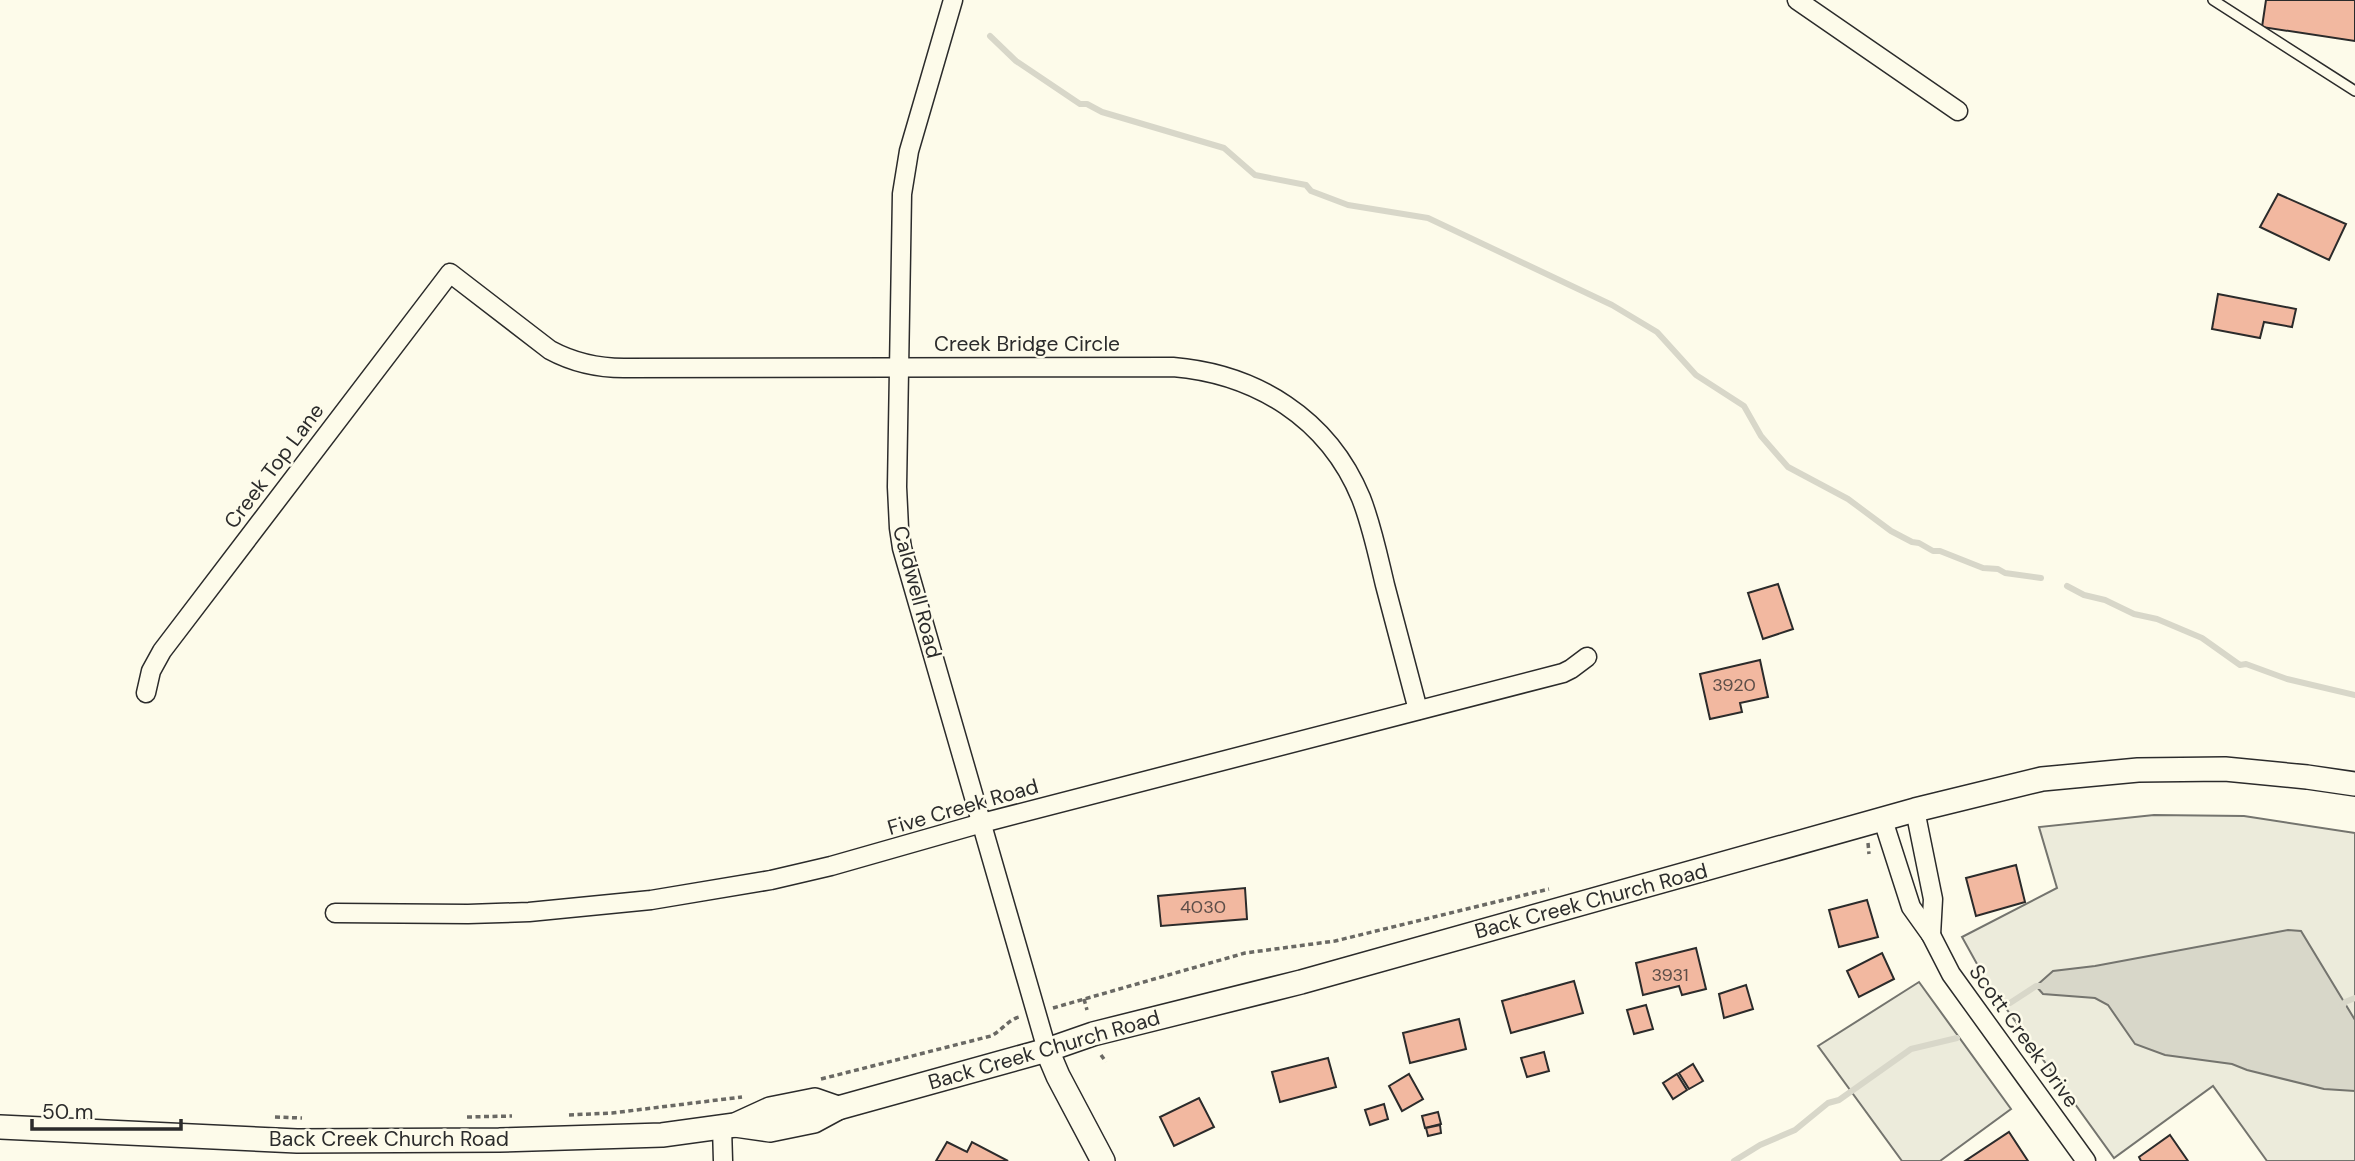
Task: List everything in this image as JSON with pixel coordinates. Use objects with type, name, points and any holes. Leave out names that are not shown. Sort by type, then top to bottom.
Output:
[{"type":"street","name":"Caldwell Road","points":[[953,0],[905,173],[902,194],[897,508],[901,538],[1047,1050],[1103,1161]]},
{"type":"street","points":[[1797,0],[1958,111]]},
{"type":"street","name":"Creek Bridge Circle","points":[[450,273],[550,350],[593,367],[1184,368],[1238,379],[1277,398],[1295,411],[1326,441],[1346,468],[1360,497],[1418,710]]},
{"type":"street","name":"Creek Top Lane","points":[[146,693],[151,671],[162,651],[450,273]]},
{"type":"street","name":"Five Creek Road","points":[[335,913],[529,912],[651,900],[819,869],[982,823],[1563,673],[1587,657]]},
{"type":"street","name":"Back Creek Church Road","points":[[0,1127],[297,1141],[648,1136],[729,1126],[770,1109],[815,1100],[838,1108],[1047,1050],[1093,1034],[1314,978],[1915,810],[2042,779],[2138,770],[2225,769],[2262,771],[2355,784]]},
{"type":"street","points":[[1915,810],[1933,899],[1931,935]]},
{"type":"street","name":"Scott Creek Drive","points":[[1883,820],[1911,906],[1931,935],[1951,974],[2086,1161]]},
{"type":"street","points":[[723,1161],[729,1126]]},
{"type":"lane","points":[[2213,0],[2355,91]]},
{"type":"path","points":[[1869,854],[1870,847]]},
{"type":"path","points":[[1061,1006],[1245,953],[1335,941],[1556,887]]},
{"type":"path","points":[[1084,999],[1087,1010]]},
{"type":"path","points":[[816,1081],[990,1036],[1001,1031],[1013,1019],[1025,1015]]},
{"type":"path","points":[[1101,1055],[1106,1062]]},
{"type":"path","points":[[559,1115],[729,1100],[754,1094]]},
{"type":"path","points":[[264,1116],[306,1118]]},
{"type":"path","points":[[466,1117],[519,1116]]},
{"type":"shaded area","points":[[2154,815],[2244,816],[2355,833],[2355,1161],[2267,1161],[2213,1086],[2114,1158],[1987,982],[1962,937],[2057,888],[2039,827]]},
{"type":"shaded area","points":[[2288,930],[2301,931],[2355,1020],[2355,1091],[2324,1089],[2232,1064],[2165,1055],[2135,1044],[2108,1005],[2095,998],[2043,994],[2036,986],[2053,971],[2095,966]]},
{"type":"shaded area","points":[[1919,982],[2011,1109],[1940,1161],[1902,1161],[1818,1046]]},
{"type":"building","points":[[2266,0],[2355,0],[2355,41],[2262,27]]},
{"type":"building","points":[[2278,194],[2346,224],[2329,260],[2260,227]]},
{"type":"building","points":[[2218,294],[2296,309],[2292,327],[2264,322],[2260,338],[2212,329]]},
{"type":"building","points":[[1778,584],[1793,629],[1763,639],[1748,593]]},
{"type":"building","points":[[1760,660],[1768,697],[1740,703],[1742,712],[1710,719],[1700,674]]},
{"type":"building","points":[[2016,865],[2025,902],[1976,916],[1966,878]]},
{"type":"building","points":[[1245,888],[1247,919],[1161,926],[1158,896]]},
{"type":"building","points":[[1867,900],[1878,937],[1839,947],[1829,910]]},
{"type":"building","points":[[1696,948],[1706,989],[1682,995],[1679,986],[1643,995],[1636,963]]},
{"type":"building","points":[[1882,953],[1894,979],[1859,997],[1847,971]]},
{"type":"building","points":[[1574,981],[1583,1013],[1511,1033],[1502,1001]]},
{"type":"building","points":[[1746,985],[1753,1009],[1724,1018],[1719,994]]},
{"type":"building","points":[[1646,1005],[1653,1029],[1634,1034],[1627,1010]]},
{"type":"building","points":[[1459,1019],[1466,1049],[1410,1063],[1403,1033]]},
{"type":"building","points":[[1544,1052],[1549,1071],[1527,1077],[1521,1058]]},
{"type":"building","points":[[1328,1058],[1336,1087],[1280,1102],[1272,1072]]},
{"type":"building","points":[[1693,1064],[1703,1081],[1689,1089],[1679,1073]]},
{"type":"building","points":[[1409,1074],[1423,1099],[1402,1111],[1389,1086]]},
{"type":"building","points":[[1677,1074],[1687,1090],[1673,1099],[1663,1083]]},
{"type":"building","points":[[1199,1098],[1214,1127],[1174,1146],[1160,1117]]},
{"type":"building","points":[[1384,1104],[1388,1119],[1370,1125],[1365,1110]]},
{"type":"building","points":[[1438,1112],[1441,1124],[1425,1128],[1422,1116]]},
{"type":"building","points":[[1440,1125],[1441,1133],[1428,1136],[1426,1128]]},
{"type":"building","points":[[2009,1132],[2028,1161],[1965,1161]]},
{"type":"building","points":[[2170,1135],[2188,1161],[2141,1161],[2139,1157]]},
{"type":"building","points":[[947,1142],[967,1152],[972,1142],[1008,1161],[936,1161]]},
{"type":"waterway","points":[[990,36],[1016,61],[1080,104],[1224,148],[1255,175],[1306,185],[1311,191],[1348,205],[1428,218],[1612,305],[1657,332],[1696,375],[1744,406],[1761,436],[1788,467],[1848,499],[1891,531],[1912,542],[1983,568],[2041,578]]},
{"type":"waterway","points":[[2067,586],[2084,595],[2105,600],[2134,614],[2157,619],[2202,638],[2240,665],[2246,664],[2287,679],[2355,695]]},
{"type":"waterway","points":[[2010,1003],[2036,986],[2041,986]]},
{"type":"waterway","points":[[2341,1009],[2345,1002],[2355,998]]},
{"type":"waterway","points":[[1734,1161],[1760,1145],[1795,1130],[1828,1103],[1839,1100],[1911,1049],[1957,1038]]}]
